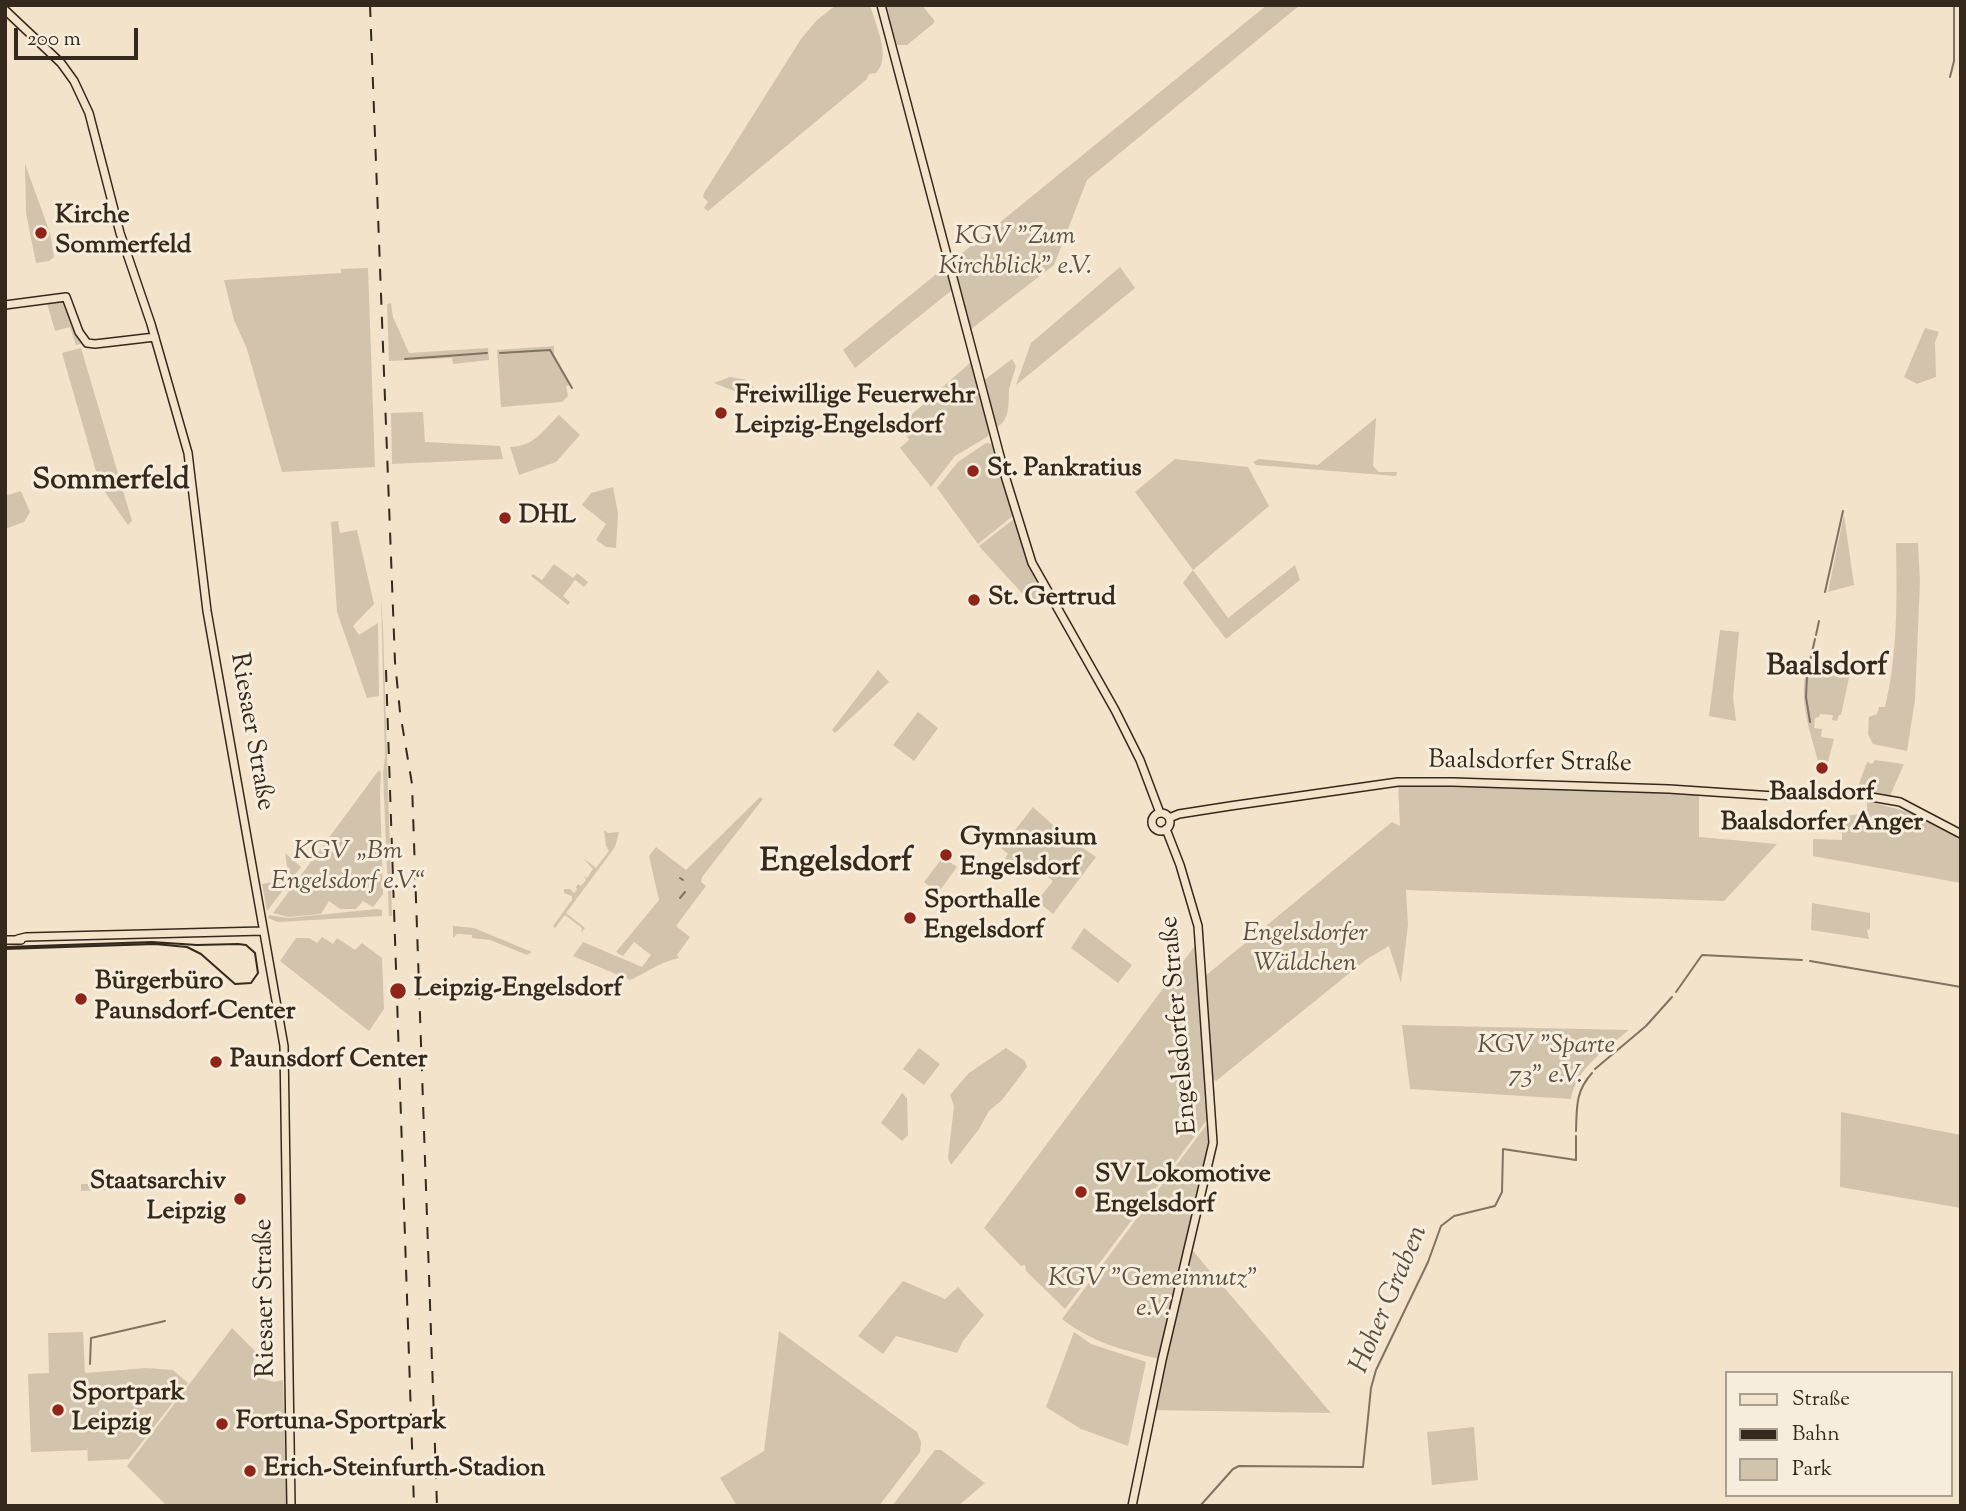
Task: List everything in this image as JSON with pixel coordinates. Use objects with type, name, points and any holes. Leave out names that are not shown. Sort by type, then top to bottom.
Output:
[{"type":"main road","points":[[881,5],[1027,551],[1120,720],[1140,760],[1160,813],[1169,818],[1170,823],[1166,829],[1158,830],[1153,825],[1154,818],[1160,813]]},
{"type":"main road","name":"Riesaer Straße","points":[[5,10],[61,63],[80,94],[91,121],[120,233],[155,337],[188,453],[201,573],[284,1046],[291,1506]]},
{"type":"main road","points":[[5,305],[66,297],[79,332],[88,343],[155,337]]},
{"type":"main road","name":"Baalsdorfer Straße","points":[[1169,818],[1179,814],[1398,782],[1600,786],[1773,796],[1837,794],[1893,801],[1961,834]]},
{"type":"main road","name":"Engelsdorfer Straße","points":[[1132,1506],[1160,1369],[1213,1143],[1198,926],[1180,864],[1166,829]]},
{"type":"main road","points":[[5,940],[263,931]]},
{"type":"green space","points":[[836,5],[870,5],[881,40],[881,66],[876,73],[869,74],[860,85],[708,211],[704,208],[708,202],[703,197],[704,193],[801,39],[817,20]]},
{"type":"green space","points":[[884,5],[922,5],[934,23],[907,45],[898,45],[893,42]]},
{"type":"green space","name":"KGV \"Zum Kirchblick\" e.V.","points":[[1267,5],[1300,5],[1087,180],[1054,265],[970,330],[957,286],[855,368],[843,350]]},
{"type":"green space","points":[[25,164],[50,233],[54,257],[49,261],[36,263],[26,213]]},
{"type":"green space","name":"KGV \"Zum Kirchblick\" e.V.","points":[[1120,267],[1135,288],[1016,385],[1031,343]]},
{"type":"green space","points":[[368,268],[375,467],[282,472],[224,280],[341,273],[341,269]]},
{"type":"green space","points":[[63,300],[68,306],[81,344],[76,345],[70,327],[55,331],[47,303]]},
{"type":"green space","points":[[391,303],[393,317],[409,353],[488,348],[489,360],[453,364],[452,358],[389,361],[387,304]]},
{"type":"green space","points":[[1925,328],[1939,332],[1935,342],[1936,377],[1917,384],[1904,377]]},
{"type":"green space","points":[[554,346],[554,354],[571,385],[566,386],[568,396],[562,402],[501,407],[497,350]]},
{"type":"green space","points":[[81,348],[132,521],[128,525],[100,485],[62,353]]},
{"type":"green space","points":[[1012,359],[1016,366],[1009,389],[1008,410],[1005,420],[997,427],[983,381]]},
{"type":"green space","points":[[972,361],[991,431],[987,437],[955,456],[931,487],[900,448],[909,440],[901,424]]},
{"type":"green space","points":[[730,377],[747,380],[768,402],[714,383]]},
{"type":"green space","points":[[423,412],[425,442],[500,446],[503,459],[392,464],[391,413]]},
{"type":"green space","points":[[559,415],[580,435],[556,462],[519,475],[510,447],[532,441]]},
{"type":"green space","points":[[1376,418],[1373,466],[1379,472],[1397,472],[1396,476],[1256,465],[1253,462],[1259,459],[1318,465]]},
{"type":"green space","points":[[986,443],[994,444],[1014,515],[978,544],[937,488],[958,462]]},
{"type":"green space","points":[[1175,459],[1248,467],[1269,506],[1193,570],[1135,492]]},
{"type":"green space","points":[[613,487],[618,513],[616,548],[606,547],[596,540],[606,524],[582,505],[591,493]]},
{"type":"green space","points":[[21,491],[30,512],[24,522],[5,529],[5,496]]},
{"type":"green space","points":[[1844,515],[1854,585],[1828,592],[1843,519]]},
{"type":"green space","points":[[1014,519],[1027,557],[1044,591],[1031,603],[979,546]]},
{"type":"green space","points":[[338,521],[340,533],[357,530],[374,604],[353,626],[359,635],[378,623],[379,696],[367,698],[337,612],[331,522]]},
{"type":"green space","points":[[1896,543],[1918,543],[1920,581],[1915,700],[1907,751],[1873,744],[1868,734],[1869,717],[1877,714],[1879,707],[1885,707],[1892,667]]},
{"type":"green space","points":[[554,564],[573,578],[577,573],[588,582],[584,587],[575,580],[563,596],[570,602],[568,605],[531,576],[533,574],[542,580]]},
{"type":"green space","points":[[1295,565],[1300,580],[1226,639],[1183,583],[1193,570],[1228,618]]},
{"type":"green space","points":[[381,596],[392,916],[389,916],[383,773],[385,757]]},
{"type":"green space","points":[[1720,630],[1739,632],[1733,697],[1736,721],[1709,716]]},
{"type":"green space","points":[[878,670],[889,682],[835,733],[832,730]]},
{"type":"green space","points":[[1825,671],[1827,674],[1838,675],[1839,672],[1850,673],[1841,715],[1837,721],[1832,720],[1833,715],[1820,714],[1815,718],[1814,728],[1822,729],[1821,737],[1834,739],[1826,769],[1821,772],[1805,710],[1804,685],[1806,673]]},
{"type":"green space","points":[[918,712],[938,728],[914,761],[893,745]]},
{"type":"green space","points":[[1875,760],[1904,764],[1890,796],[1856,792],[1867,762],[1872,764]]},
{"type":"green space","name":"KGV „Bm Engelsdorf e.V.“","points":[[379,770],[383,894],[373,907],[363,901],[356,909],[340,909],[329,901],[321,914],[288,917],[273,913]]},
{"type":"green space","name":"Engelsdorfer Wäldchen","points":[[1398,783],[1699,794],[1699,837],[1777,844],[1724,901],[1406,890],[1408,925],[1401,983],[1389,946],[1367,959],[1216,1081],[1212,1078],[1204,977],[1392,822],[1400,826]]},
{"type":"green space","points":[[760,797],[763,799],[702,877],[701,882],[706,886],[676,926],[690,937],[677,955],[679,958],[630,980],[573,956],[583,942],[642,967],[651,955],[634,942],[623,956],[616,952],[659,900],[649,856],[656,847],[686,870]]},
{"type":"green space","points":[[1867,801],[1924,816],[1961,838],[1961,883],[1813,856],[1813,839],[1842,840],[1842,833],[1831,831],[1831,818],[1867,813]]},
{"type":"green space","points":[[1033,807],[1063,834],[1096,857],[1053,914],[1037,901],[1053,881],[1020,855],[1013,864],[1005,858],[1008,854],[1001,848]]},
{"type":"green space","points":[[604,830],[608,833],[619,832],[615,847],[566,913],[585,928],[581,933],[582,928],[565,915],[555,928],[553,926],[572,900],[572,896],[564,893],[564,889],[570,889],[574,893],[578,884],[581,886],[586,880],[584,876],[587,878],[593,869],[583,858],[596,868],[609,851]]},
{"type":"green space","points":[[285,853],[301,867],[267,911],[262,884],[289,879]]},
{"type":"green space","points":[[943,857],[957,867],[938,893],[924,882]]},
{"type":"green space","points":[[1812,903],[1870,913],[1870,929],[1867,930],[1869,939],[1811,930]]},
{"type":"green space","points":[[382,910],[382,916],[278,922],[268,918],[269,915],[288,918]]},
{"type":"green space","points":[[453,926],[474,928],[532,952],[527,955],[490,940],[472,938],[472,935],[457,934],[453,938]]},
{"type":"green space","points":[[1084,928],[1132,965],[1118,983],[1071,948]]},
{"type":"green space","points":[[322,937],[333,944],[337,938],[355,950],[362,943],[382,958],[384,1009],[369,1031],[280,961],[296,938],[309,938],[317,943]]},
{"type":"green space","points":[[1197,943],[1207,1120],[1065,1309],[1026,1271],[1025,1265],[1021,1266],[984,1228]]},
{"type":"green space","name":"KGV \"Sparte 73\" e.V.","points":[[1402,1025],[1629,1030],[1585,1069],[1571,1099],[1410,1089]]},
{"type":"green space","points":[[919,1048],[940,1064],[924,1085],[903,1069]]},
{"type":"green space","points":[[1006,1048],[1025,1061],[1027,1067],[1002,1100],[989,1111],[979,1129],[951,1165],[948,1158],[954,1106],[950,1095],[969,1073]]},
{"type":"green space","points":[[902,1093],[907,1098],[908,1135],[902,1141],[881,1123]]},
{"type":"green space","points":[[1841,1112],[1961,1135],[1961,1208],[1840,1187]]},
{"type":"green space","name":"KGV \"Gemeinnutz\" e.V.","points":[[1210,1120],[1211,1140],[1187,1244],[1331,1413],[1153,1410],[1160,1359],[1097,1340],[1062,1319]]},
{"type":"green space","points":[[167,1182],[167,1188],[81,1191],[81,1184]]},
{"type":"green space","points":[[903,1281],[945,1299],[958,1287],[984,1315],[957,1353],[896,1336],[883,1354],[858,1336]]},
{"type":"green space","name":"Fortuna-Sportpark","points":[[232,1328],[258,1354],[253,1361],[256,1377],[274,1382],[283,1380],[287,1506],[167,1506],[127,1466]]},
{"type":"green space","points":[[779,1331],[917,1432],[921,1442],[920,1452],[879,1506],[737,1506],[720,1478],[764,1451]]},
{"type":"green space","points":[[83,1332],[85,1373],[146,1368],[173,1370],[188,1383],[129,1459],[88,1461],[87,1445],[87,1450],[31,1452],[28,1374],[49,1373],[48,1333]]},
{"type":"green space","points":[[1074,1332],[1091,1344],[1146,1362],[1128,1446],[1081,1429],[1046,1407]]},
{"type":"green space","points":[[1474,1427],[1478,1480],[1432,1485],[1427,1432]]},
{"type":"green space","points":[[935,1450],[941,1450],[985,1483],[958,1506],[892,1506]]},
{"type":"waterway","points":[[1950,77],[1954,61],[1954,5]]},
{"type":"waterway","points":[[500,353],[550,350],[572,388]]},
{"type":"waterway","points":[[405,359],[487,353]]},
{"type":"waterway","points":[[1825,592],[1843,511]]},
{"type":"waterway","points":[[1816,635],[1819,621]]},
{"type":"waterway","points":[[1808,670],[1815,639]]},
{"type":"waterway","points":[[1807,675],[1806,697],[1810,722]]},
{"type":"waterway","points":[[680,898],[685,892]]},
{"type":"waterway","name":"Hoher Graben","points":[[1676,992],[1702,955],[1802,960]]},
{"type":"waterway","name":"Hoher Graben","points":[[1810,961],[1961,987]]},
{"type":"waterway","name":"Hoher Graben","points":[[1595,1069],[1646,1026],[1672,997]]},
{"type":"waterway","name":"Hoher Graben","points":[[1576,1131],[1580,1093],[1592,1073]]},
{"type":"waterway","name":"Hoher Graben","points":[[1200,1506],[1233,1469],[1239,1466],[1363,1467],[1371,1388],[1376,1370],[1428,1262],[1441,1226],[1454,1216],[1495,1206],[1502,1192],[1503,1149],[1576,1160],[1576,1136]]},
{"type":"waterway","points":[[90,1364],[91,1338],[165,1321]]},
{"type":"tram line","points":[[5,947],[152,942],[238,944],[246,945],[255,953],[258,973],[251,983],[235,984],[201,954],[187,947],[155,944],[5,949]]},
{"type":"railway","points":[[370,5],[395,662],[412,784],[437,1506]]},
{"type":"railway","points":[[386,670],[414,1506]]},
{"type":"place","name":"Kirche Sommerfeld","points":[[41,233]]},
{"type":"place","name":"Freiwillige Feuerwehr Leipzig-Engelsdorf","points":[[721,413]]},
{"type":"place","name":"St. Pankratius","points":[[973,471]]},
{"type":"place","name":"DHL","points":[[505,518]]},
{"type":"place","name":"St. Gertrud","points":[[974,600]]},
{"type":"place","name":"Baalsdorf Baalsdorfer Anger","points":[[1822,768]]},
{"type":"place","name":"Gymnasium Engelsdorf","points":[[946,855]]},
{"type":"place","name":"Sporthalle Engelsdorf","points":[[910,918]]},
{"type":"place","name":"Leipzig-Engelsdorf","points":[[398,991]]},
{"type":"place","name":"Bürgerbüro Paunsdorf-Center","points":[[81,999]]},
{"type":"place","name":"Paunsdorf Center","points":[[216,1062]]},
{"type":"place","name":"SV Lokomotive Engelsdorf","points":[[1081,1192]]},
{"type":"place","name":"Staatsarchiv Leipzig","points":[[240,1199]]},
{"type":"place","name":"Sportpark Leipzig","points":[[58,1410]]},
{"type":"place","name":"Fortuna-Sportpark","points":[[222,1424]]},
{"type":"place","name":"Erich-Steinfurth-Stadion","points":[[250,1471]]},
{"type":"district","name":"Sommerfeld","points":[[111,483]]},
{"type":"district","name":"Baalsdorf","points":[[1827,669]]},
{"type":"district","name":"Engelsdorf","points":[[836,864]]}]
